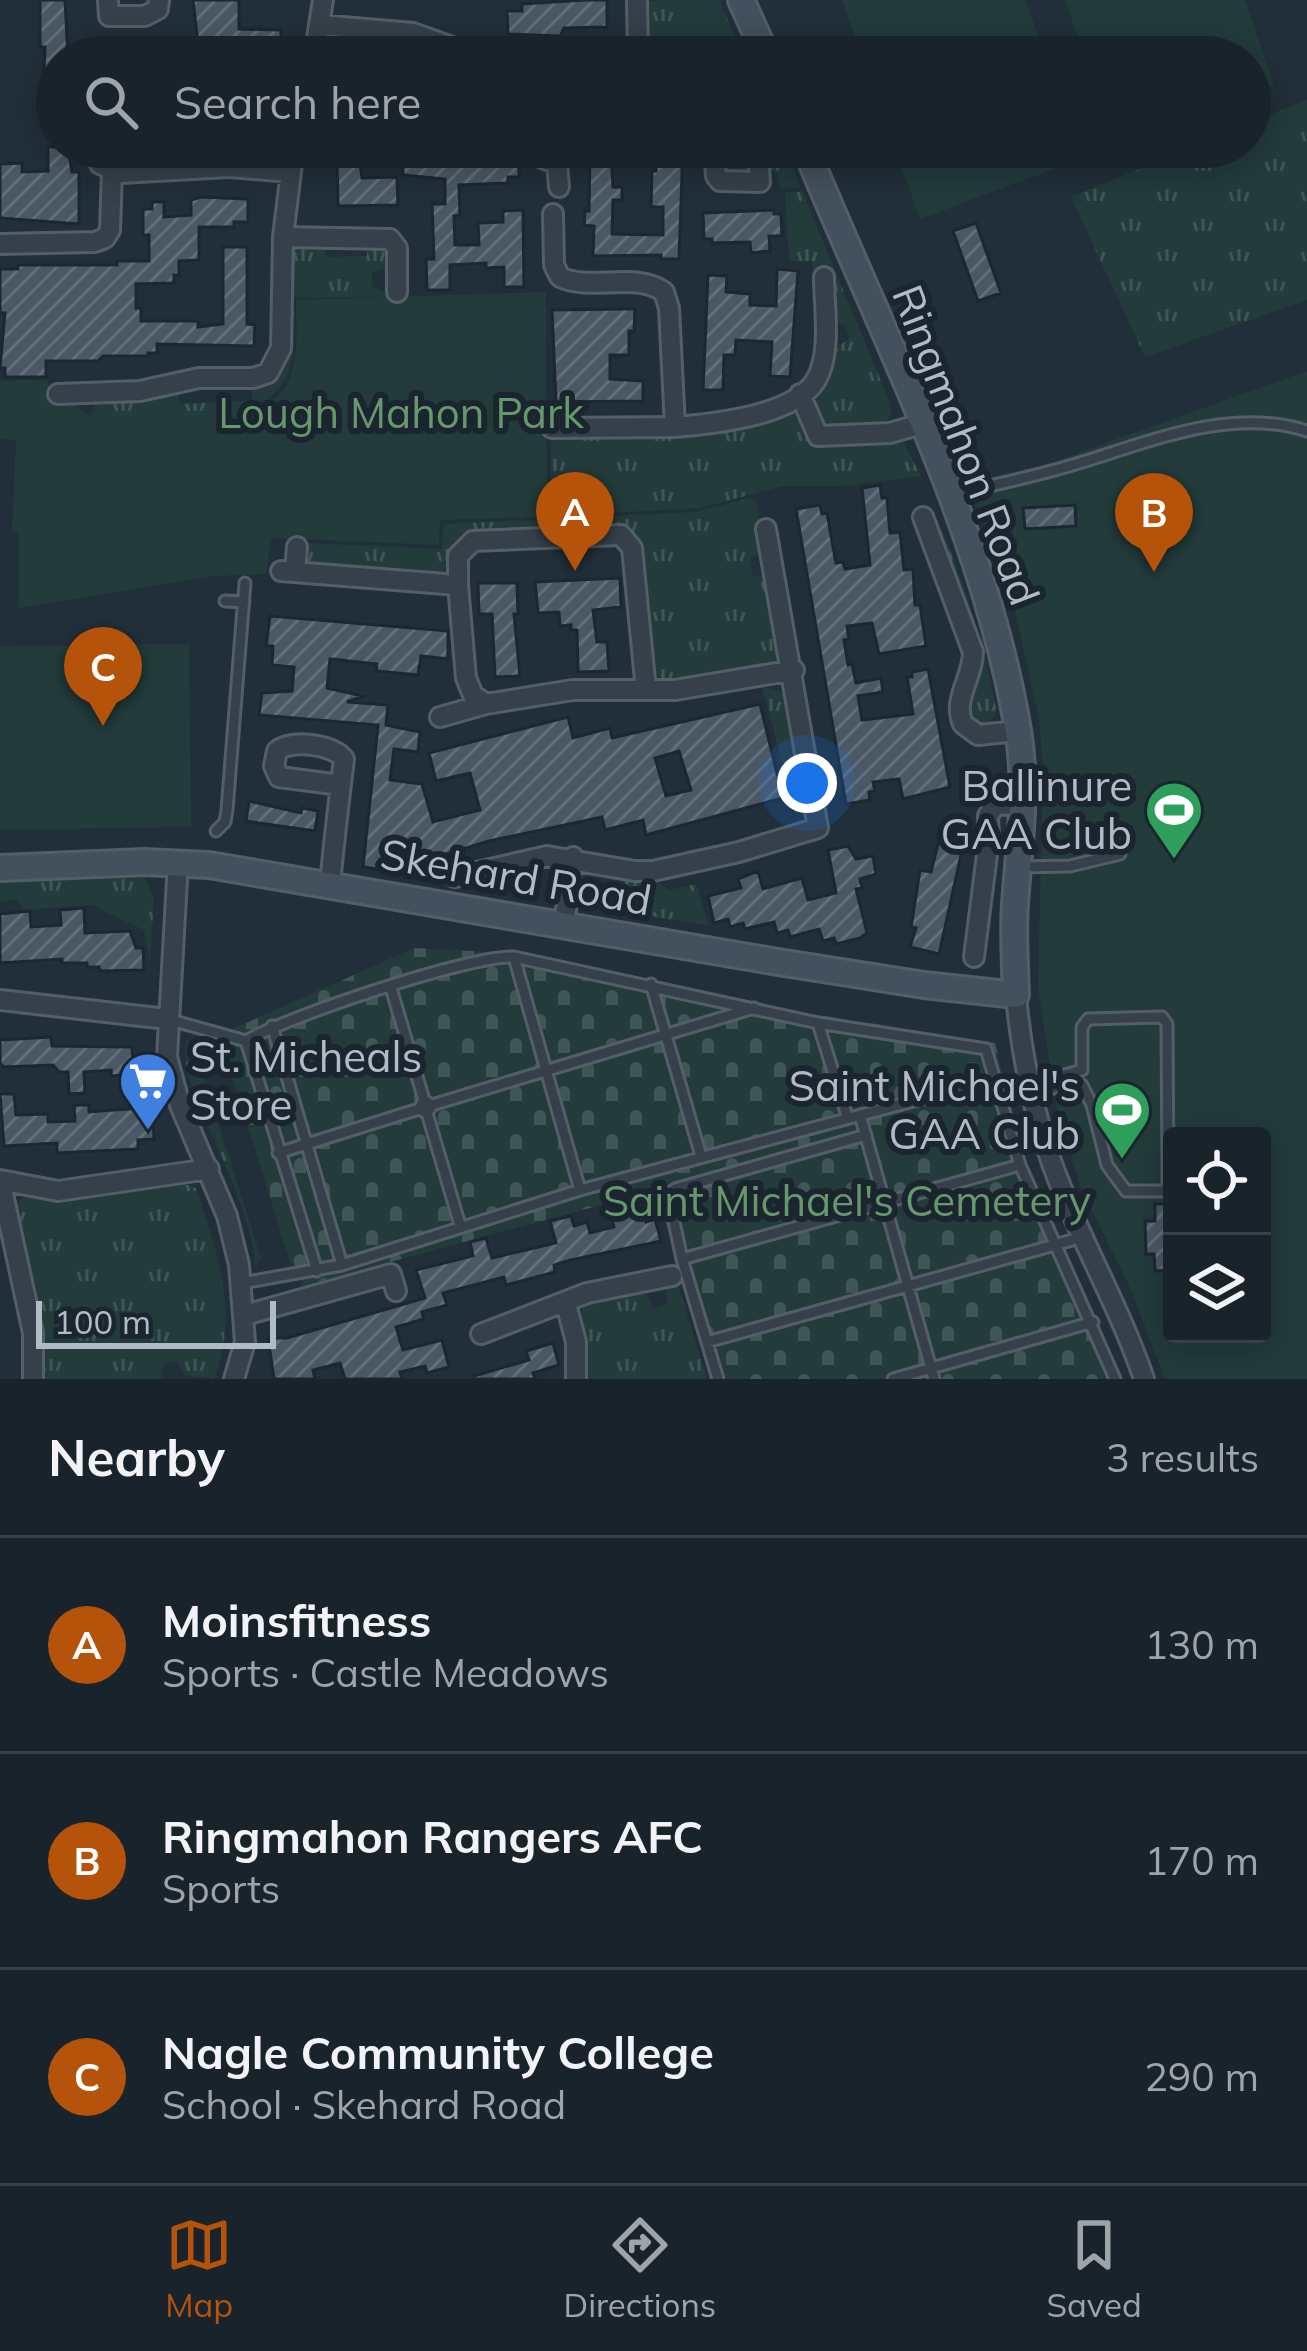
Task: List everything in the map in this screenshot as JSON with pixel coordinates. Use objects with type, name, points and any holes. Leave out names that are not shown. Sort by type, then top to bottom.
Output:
[{"type":"street","points":[[108,0],[109,16],[150,15],[158,9],[159,0]]},
{"type":"street","points":[[318,36],[323,0]]},
{"type":"street","points":[[637,0],[638,36]]},
{"type":"street","points":[[741,0],[757,36]]},
{"type":"street","points":[[320,25],[424,36]]},
{"type":"street","points":[[107,168],[200,168]]},
{"type":"street","points":[[242,168],[290,172]]},
{"type":"street","points":[[58,394],[134,392],[199,378],[254,378],[268,373],[281,348],[283,237],[291,168]]},
{"type":"street","points":[[557,168],[559,187]]},
{"type":"street","points":[[715,168],[720,181],[760,175]]},
{"type":"street","name":"Ringmahon Road","points":[[814,168],[980,574],[1018,731],[1022,804],[1014,934],[1016,995]]},
{"type":"street","points":[[0,244],[94,242],[109,234],[112,171]]},
{"type":"street","points":[[553,214],[554,265],[560,277],[573,282],[647,283],[664,292],[669,308],[675,427]]},
{"type":"street","points":[[283,237],[390,239],[397,248],[397,286],[376,280]]},
{"type":"street","points":[[552,428],[675,427],[742,420],[800,394],[817,379],[832,334],[824,277]]},
{"type":"street","points":[[800,394],[818,436],[890,434],[921,424]]},
{"type":"street","points":[[923,517],[973,652],[971,673],[958,706],[962,724],[978,735],[1018,731]]},
{"type":"street","points":[[455,877],[508,874],[547,856],[653,871],[818,828],[766,530]]},
{"type":"street","points":[[486,704],[473,695],[466,678],[458,585],[458,556],[473,541],[621,535],[632,548],[646,690]]},
{"type":"street","points":[[296,547],[288,572],[458,585]]},
{"type":"street","points":[[440,717],[573,690],[675,690],[794,670]]},
{"type":"street","points":[[330,884],[341,785]]},
{"type":"street","points":[[974,957],[988,816],[1000,804],[1022,804]]},
{"type":"street","points":[[564,926],[573,857]]},
{"type":"street","points":[[178,862],[166,1047],[172,1081],[227,1216],[242,1283],[244,1342],[234,1379]]},
{"type":"street","name":"Skehard Road","points":[[0,868],[178,862],[924,986],[1016,995]]},
{"type":"street","points":[[1016,995],[1031,1089],[1059,1184],[1144,1379]]},
{"type":"street","points":[[0,1000],[167,1019]]},
{"type":"street","points":[[33,1379],[33,1333],[0,1180],[58,1191],[208,1169]]},
{"type":"street","points":[[659,1302],[669,1272]]},
{"type":"street","points":[[481,1334],[608,1287],[669,1272]]},
{"type":"street","points":[[245,1316],[393,1282]]},
{"type":"street","points":[[566,1304],[576,1342],[576,1379]]},
{"type":"lane","points":[[950,495],[1059,470],[1113,449],[1176,434],[1255,422],[1307,431]]},
{"type":"lane","points":[[216,830],[225,822],[227,810],[245,583]]},
{"type":"lane","points":[[225,601],[244,602]]},
{"type":"lane","points":[[1018,867],[1070,866],[1120,854]]},
{"type":"lane","points":[[167,1019],[246,1041],[272,1026],[391,988],[491,958],[514,957],[818,1023],[979,1046],[990,1054],[1020,1165],[1115,1379]]},
{"type":"lane","points":[[514,957],[580,1190]]},
{"type":"lane","points":[[651,984],[701,1156]]},
{"type":"lane","points":[[391,988],[460,1225]]},
{"type":"lane","points":[[278,1153],[756,1007]]},
{"type":"lane","points":[[1162,1017],[1167,1024],[1165,1191],[1126,1191],[1107,1165],[1082,1085],[1074,1082],[1031,1089],[1082,1070],[1082,1027],[1088,1018],[1162,1017]]},
{"type":"lane","points":[[818,1023],[847,1116]]},
{"type":"lane","points":[[272,1026],[342,1265]]},
{"type":"lane","points":[[246,1041],[317,1271]]},
{"type":"lane","points":[[242,1283],[342,1265],[580,1190],[996,1079]]},
{"type":"lane","points":[[860,1114],[932,1374]]},
{"type":"lane","points":[[718,1379],[707,1342],[669,1272],[666,1198],[670,1191],[866,1135]]},
{"type":"lane","points":[[669,1272],[1020,1165]]},
{"type":"lane","points":[[707,1342],[1083,1237]]},
{"type":"lane","points":[[893,1379],[932,1374],[1093,1322]]},
{"type":"green space","points":[[719,0],[735,36],[647,36],[645,3]]},
{"type":"green space","points":[[842,0],[1025,0],[1038,36],[855,36]]},
{"type":"green space","points":[[1065,0],[1245,0],[1257,36],[1078,36]]},
{"type":"green space","points":[[1307,100],[1307,300],[1145,357],[1071,197],[1142,168],[1271,168],[1271,115]]},
{"type":"green space","points":[[724,168],[748,168],[742,175]]},
{"type":"green space","points":[[769,168],[793,168],[801,188],[780,189],[779,175]]},
{"type":"green space","points":[[902,168],[1057,168],[920,219]]},
{"type":"green space","points":[[802,191],[891,405],[891,416],[885,422],[831,425],[817,418],[823,374],[834,352],[849,339],[846,327],[833,319],[831,274],[813,273],[812,261],[789,261],[785,193]]},
{"type":"green space","points":[[367,244],[385,246],[390,253],[389,267],[372,272],[372,286],[391,297],[294,298],[294,347],[287,376],[268,399],[252,406],[252,388],[270,380],[289,350],[293,249],[325,247],[325,257],[367,256]]},
{"type":"green space","name":"Lough Mahon Park","points":[[546,292],[547,517],[440,520],[439,545],[271,538],[266,574],[215,576],[19,608],[19,533],[12,528],[16,440],[0,439],[0,381],[46,379],[58,400],[70,401],[90,416],[255,409],[271,402],[290,378],[296,348],[296,300]]},
{"type":"green space","points":[[1307,371],[1307,1379],[1165,1379],[1130,1288],[1080,1186],[1055,1101],[1038,987],[1043,766],[1039,720],[1014,606],[968,482],[1044,465]]},
{"type":"green space","points":[[178,392],[180,404],[244,401],[240,433],[0,407],[72,402],[76,413],[91,415],[96,402],[148,400]]},
{"type":"green space","points":[[789,409],[800,414],[803,434],[812,444],[904,443],[921,476],[843,486],[783,486],[700,508],[552,516],[550,433],[700,432]]},
{"type":"green space","points":[[751,498],[757,504],[761,529],[756,532],[761,554],[750,557],[753,576],[768,575],[780,648],[774,663],[683,679],[657,674],[640,540],[627,529],[464,538],[444,571],[434,575],[304,564],[303,543],[442,549],[444,524],[695,512]]},
{"type":"green space","points":[[941,527],[992,688],[997,712],[986,725],[973,724],[964,707],[980,676],[981,658],[940,539]]},
{"type":"green space","points":[[189,644],[191,827],[0,830],[0,646]]},
{"type":"green space","points":[[762,686],[784,697],[802,808],[796,816]]},
{"type":"green space","points":[[143,873],[154,898],[150,962],[144,930],[92,905],[24,910],[17,900],[0,901],[0,880]]},
{"type":"green space","points":[[623,881],[660,884],[669,890],[696,884],[709,926],[608,909]]},
{"type":"green space","name":"Saint Michael's Cemetery","points":[[414,948],[511,953],[819,1015],[995,1043],[1023,1157],[1058,1247],[1084,1289],[1122,1379],[710,1379],[656,1190],[302,1286],[297,1267],[290,1262],[225,1053],[235,1028]]},
{"type":"green space","points":[[186,1041],[193,1043],[261,1259],[255,1266],[242,1208],[191,1082]]},
{"type":"green space","points":[[180,1182],[196,1188],[223,1283],[225,1331],[214,1379],[184,1375],[177,1361],[164,1363],[161,1379],[43,1379],[42,1331],[15,1209],[21,1199],[86,1198]]},
{"type":"green space","points":[[677,1281],[707,1379],[584,1379],[582,1307],[625,1292],[649,1297],[652,1308],[667,1304],[667,1287]]},
{"type":"building","points":[[40,0],[65,0],[67,36],[40,36]]},
{"type":"building","points":[[193,0],[239,0],[239,29],[281,30],[281,36],[197,36]]},
{"type":"building","points":[[607,0],[607,27],[564,28],[560,36],[508,34],[507,11],[522,11],[522,4]]},
{"type":"building","points":[[22,163],[22,172],[71,168],[79,172],[79,224],[0,218],[0,164]]},
{"type":"building","points":[[337,168],[361,168],[362,178],[397,177],[398,205],[338,206]]},
{"type":"building","points":[[403,168],[519,168],[519,177],[508,177],[508,183],[459,185],[455,245],[479,245],[478,223],[503,222],[503,211],[523,210],[524,287],[504,287],[504,267],[486,268],[486,263],[450,265],[450,290],[427,290],[426,259],[434,259],[432,204],[445,204],[445,179],[403,175]]},
{"type":"building","points":[[590,168],[612,168],[613,187],[622,187],[622,200],[613,200],[612,234],[663,235],[663,207],[651,207],[652,171],[682,168],[679,259],[593,256],[594,226],[584,225]]},
{"type":"building","points":[[248,199],[248,222],[199,227],[199,260],[179,261],[174,283],[136,284],[136,308],[141,308],[141,321],[198,321],[198,327],[223,324],[223,247],[247,247],[247,324],[255,325],[254,346],[157,344],[157,353],[148,356],[46,361],[46,377],[5,377],[5,368],[0,368],[5,313],[0,313],[0,269],[149,261],[143,209],[152,209],[152,202],[164,202],[164,217],[191,215],[191,200]]},
{"type":"building","points":[[774,210],[781,214],[782,236],[769,236],[770,251],[751,253],[750,242],[704,239],[703,213]]},
{"type":"building","points":[[976,223],[1001,293],[978,301],[953,231]]},
{"type":"building","points":[[777,269],[798,271],[790,377],[770,376],[772,342],[736,340],[735,355],[724,355],[723,390],[703,390],[708,275],[727,276],[726,292],[750,294],[750,305],[776,306]]},
{"type":"building","points":[[635,309],[629,355],[610,355],[610,379],[643,381],[643,401],[556,402],[552,310]]},
{"type":"building","points":[[880,485],[882,498],[887,498],[890,533],[900,532],[904,570],[913,569],[915,605],[920,605],[926,646],[879,654],[872,623],[847,626],[848,665],[852,664],[856,683],[881,678],[883,692],[858,696],[862,720],[913,714],[907,677],[928,669],[950,787],[903,799],[899,779],[873,782],[870,800],[846,804],[796,509],[820,505],[822,514],[827,513],[836,563],[843,562],[845,569],[870,565],[862,488]]},
{"type":"building","points":[[1075,505],[1076,526],[1025,529],[1023,508]]},
{"type":"building","points":[[620,578],[621,607],[593,610],[597,642],[607,642],[609,671],[578,672],[577,630],[560,626],[559,612],[538,613],[535,582]]},
{"type":"building","points":[[478,583],[517,583],[518,614],[514,614],[520,676],[495,677],[492,614],[479,614]]},
{"type":"building","points":[[270,616],[448,631],[448,659],[421,656],[418,675],[330,659],[327,688],[363,696],[347,702],[388,705],[386,725],[420,732],[418,752],[394,749],[390,780],[422,784],[433,822],[480,810],[470,773],[436,781],[429,753],[568,717],[573,738],[610,728],[612,738],[760,704],[783,798],[646,835],[643,820],[605,830],[602,817],[489,841],[427,860],[419,849],[388,846],[385,870],[363,867],[378,725],[259,715],[262,693],[292,691],[294,667],[272,665],[273,646],[266,646]],"holes":[[[679,751],[691,790],[666,796],[655,758]]]},
{"type":"building","points":[[249,801],[301,813],[302,808],[318,811],[315,831],[246,821]]},
{"type":"building","points":[[941,832],[965,837],[939,954],[910,947],[920,870],[931,872]]},
{"type":"building","points":[[848,846],[856,859],[873,856],[876,874],[860,879],[862,888],[856,889],[867,933],[860,938],[836,944],[834,938],[823,941],[819,929],[790,937],[788,930],[777,933],[774,922],[745,929],[743,923],[730,927],[728,919],[714,923],[708,896],[741,888],[738,879],[758,871],[763,889],[802,878],[808,900],[836,893],[828,850]]},
{"type":"building","points":[[84,908],[85,933],[130,931],[136,948],[143,948],[144,970],[100,971],[87,963],[62,963],[62,959],[0,963],[0,914],[30,911],[31,927],[61,925],[60,910]]},
{"type":"building","points":[[51,1037],[52,1046],[132,1047],[133,1068],[126,1069],[126,1075],[111,1076],[111,1070],[84,1072],[85,1093],[69,1094],[68,1072],[59,1072],[53,1065],[4,1067],[0,1063],[0,1040]]},
{"type":"building","points":[[0,1094],[14,1094],[16,1115],[48,1114],[48,1122],[75,1121],[74,1105],[89,1105],[89,1112],[141,1108],[143,1118],[153,1117],[154,1139],[138,1140],[138,1149],[57,1153],[57,1143],[4,1146]]},
{"type":"building","points":[[1155,1204],[1163,1204],[1163,1271],[1155,1271],[1154,1254],[1146,1254],[1145,1221],[1155,1221]]},
{"type":"building","points":[[637,1208],[646,1222],[655,1219],[661,1241],[571,1260],[554,1265],[555,1272],[506,1285],[504,1277],[443,1293],[447,1305],[422,1312],[424,1319],[396,1327],[403,1350],[442,1340],[449,1367],[427,1373],[425,1366],[400,1372],[402,1379],[345,1379],[340,1363],[313,1370],[315,1379],[274,1379],[268,1338],[287,1338],[425,1298],[416,1270],[473,1256],[470,1242],[486,1238],[492,1258],[556,1243],[550,1221],[571,1216],[574,1226],[587,1222],[590,1233],[614,1227],[612,1219]]},
{"type":"building","points":[[553,1343],[559,1365],[533,1373],[535,1379],[475,1379],[529,1360],[526,1351]]},
{"type":"place","name":"Moinsfitness","points":[[575,571]]},
{"type":"place","name":"Ringmahon Rangers AFC","points":[[1154,572]]},
{"type":"place","name":"Nagle Community College","points":[[103,726]]},
{"type":"place","name":"Ballinure GAA Club","points":[[1174,861]]},
{"type":"place","name":"St. Micheals Store","points":[[148,1132]]},
{"type":"place","name":"Saint Michael's GAA Club","points":[[1122,1161]]}]
